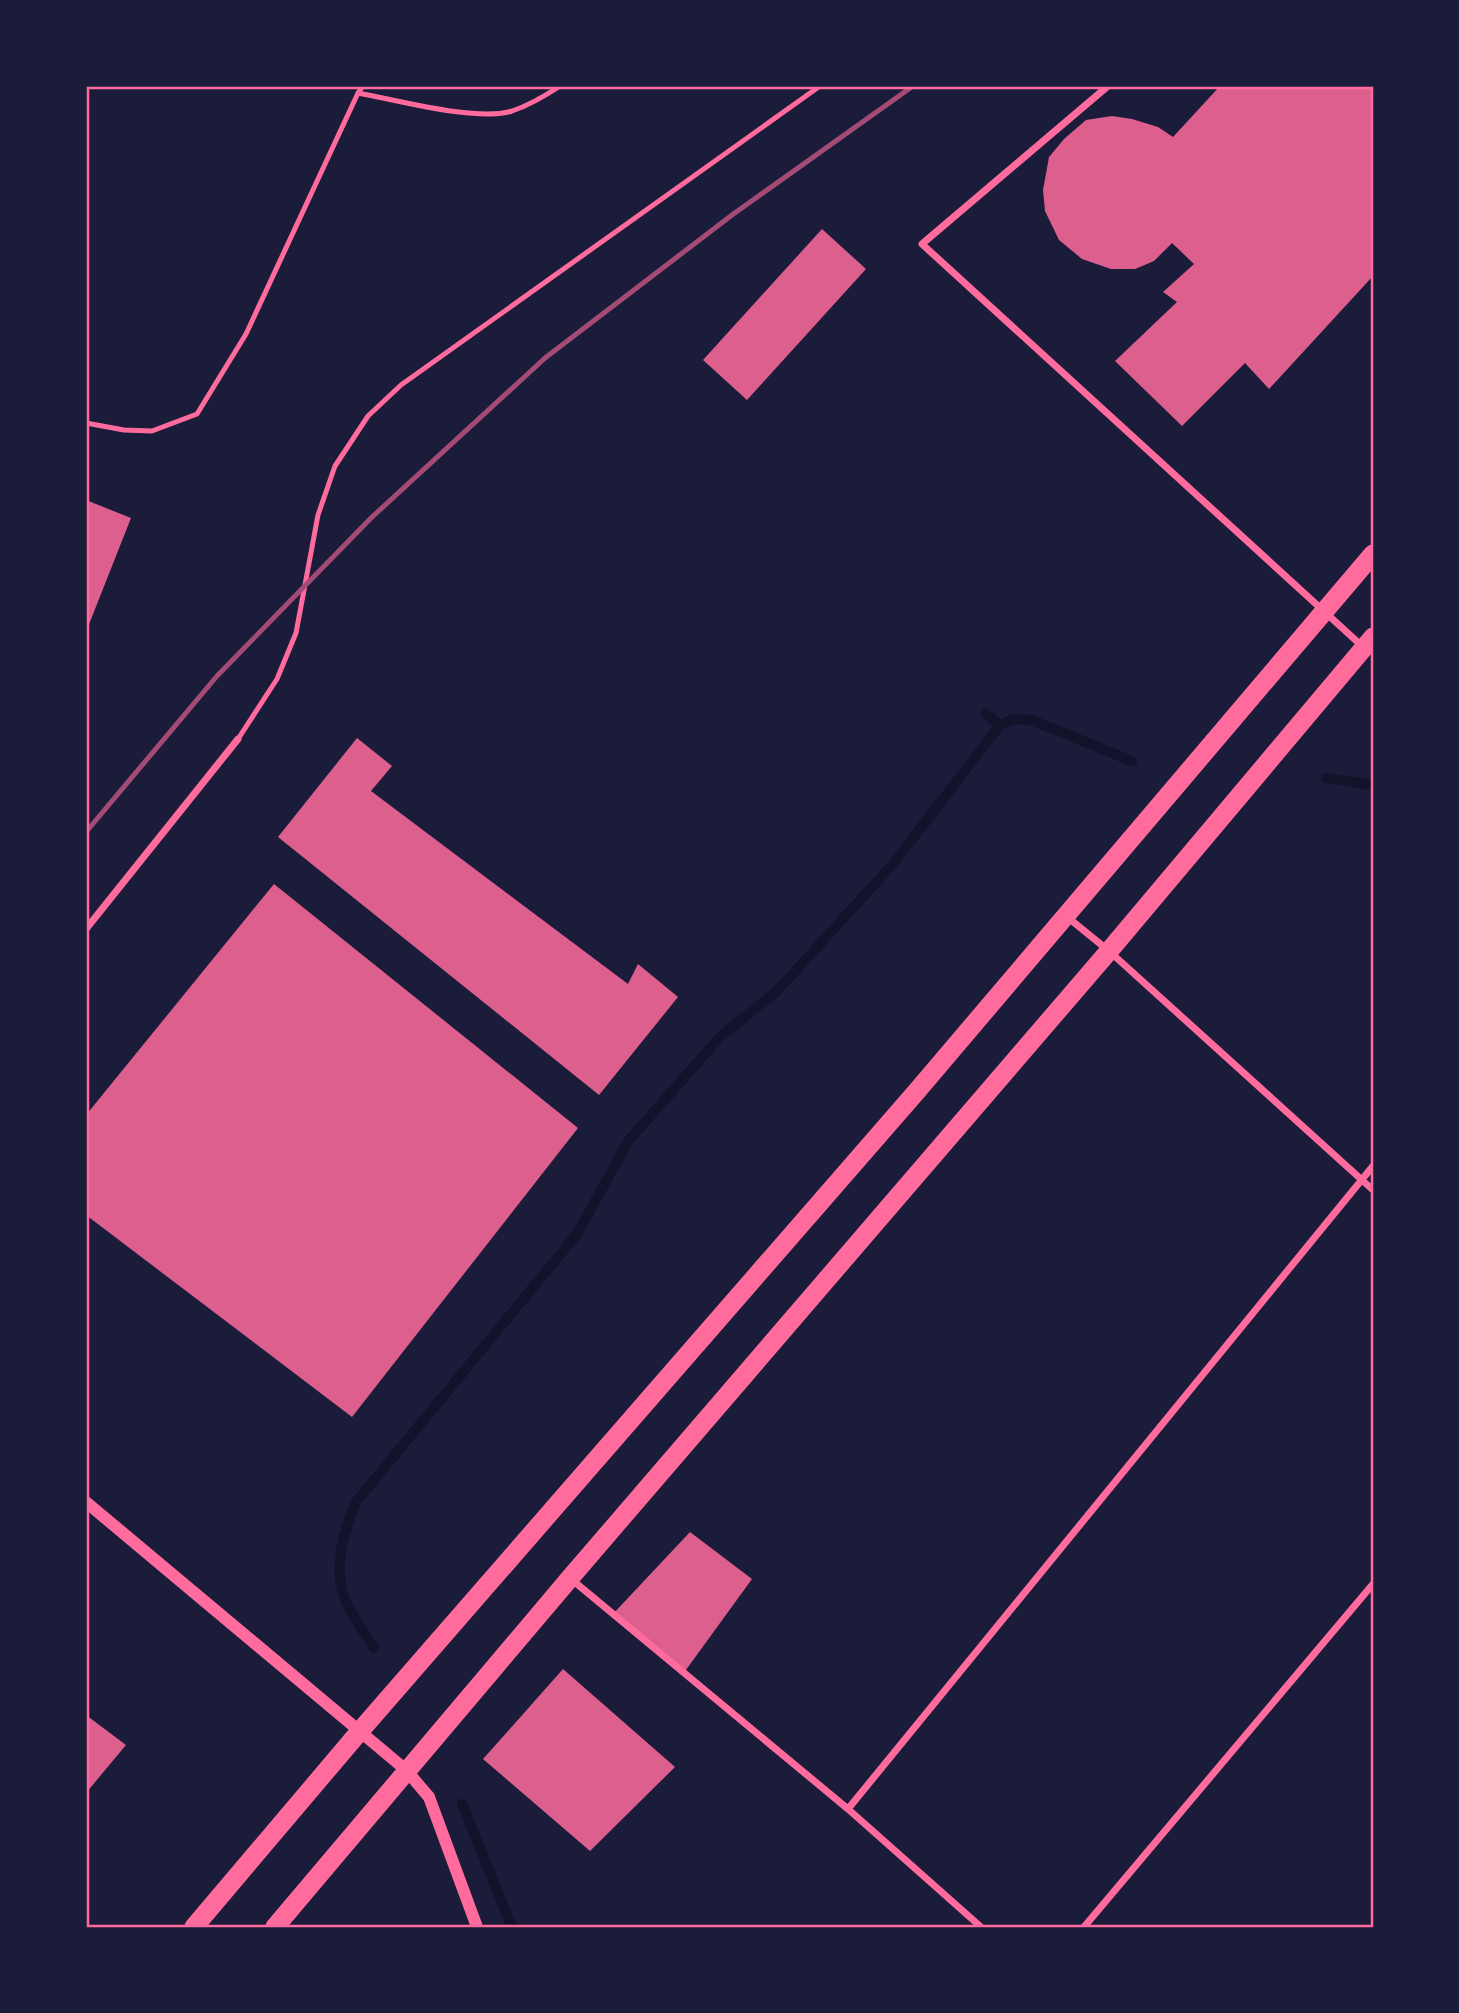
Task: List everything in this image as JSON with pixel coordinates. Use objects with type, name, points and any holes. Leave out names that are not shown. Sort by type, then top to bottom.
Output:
[{"type":"highway","points":[[194,1927],[360,1731],[917,1091],[1373,554]]},
{"type":"highway","points":[[275,1927],[1369,643]]},
{"type":"street","points":[[1108,86],[922,244],[1196,496],[1325,610],[1369,643]]},
{"type":"street","points":[[86,929],[238,739]]},
{"type":"street","points":[[1065,916],[1109,951],[1373,1190]]},
{"type":"street","points":[[848,1809],[1373,1166]]},
{"type":"street","points":[[86,1502],[407,1770],[429,1797],[477,1927]]},
{"type":"street","points":[[570,1578],[848,1809],[981,1927]]},
{"type":"street","points":[[1084,1927],[1373,1584]]},
{"type":"lane","points":[[86,423],[152,432],[197,414],[246,334],[363,86]]},
{"type":"lane","points":[[358,93],[473,114],[510,112],[542,99],[560,86]]},
{"type":"lane","points":[[238,739],[277,679],[296,633],[318,515],[335,466],[368,416],[401,385],[820,86]]},
{"type":"building","points":[[1220,86],[1373,86],[1373,276],[1269,389],[1245,363],[1182,426],[1115,361],[1177,302],[1163,292],[1194,264],[1172,243],[1154,261],[1135,269],[1111,269],[1082,259],[1059,240],[1045,211],[1043,190],[1049,157],[1064,139],[1086,120],[1112,116],[1132,119],[1158,127],[1173,137]]},
{"type":"building","points":[[822,229],[866,269],[747,400],[703,360]]},
{"type":"building","points":[[86,500],[131,518],[86,632]]},
{"type":"building","points":[[357,738],[392,766],[371,791],[628,984],[638,964],[678,997],[599,1095],[278,837]]},
{"type":"building","points":[[274,884],[578,1128],[352,1417],[86,1215],[86,1115]]},
{"type":"building","points":[[690,1532],[752,1579],[683,1674],[612,1615]]},
{"type":"building","points":[[563,1669],[675,1767],[590,1851],[483,1759]]},
{"type":"building","points":[[86,1715],[126,1745],[86,1793]]},
{"type":"waterway","points":[[985,713],[1000,725]]},
{"type":"waterway","points":[[374,1648],[345,1600],[341,1587],[341,1550],[356,1502],[577,1234],[629,1140],[721,1036],[777,991],[893,864],[1000,725],[1013,719],[1031,720],[1132,761]]},
{"type":"waterway","points":[[1326,778],[1373,785]]},
{"type":"waterway","points":[[462,1804],[512,1927]]},
{"type":"railway","points":[[86,832],[217,676],[371,518],[545,358],[732,215],[913,86]]}]
